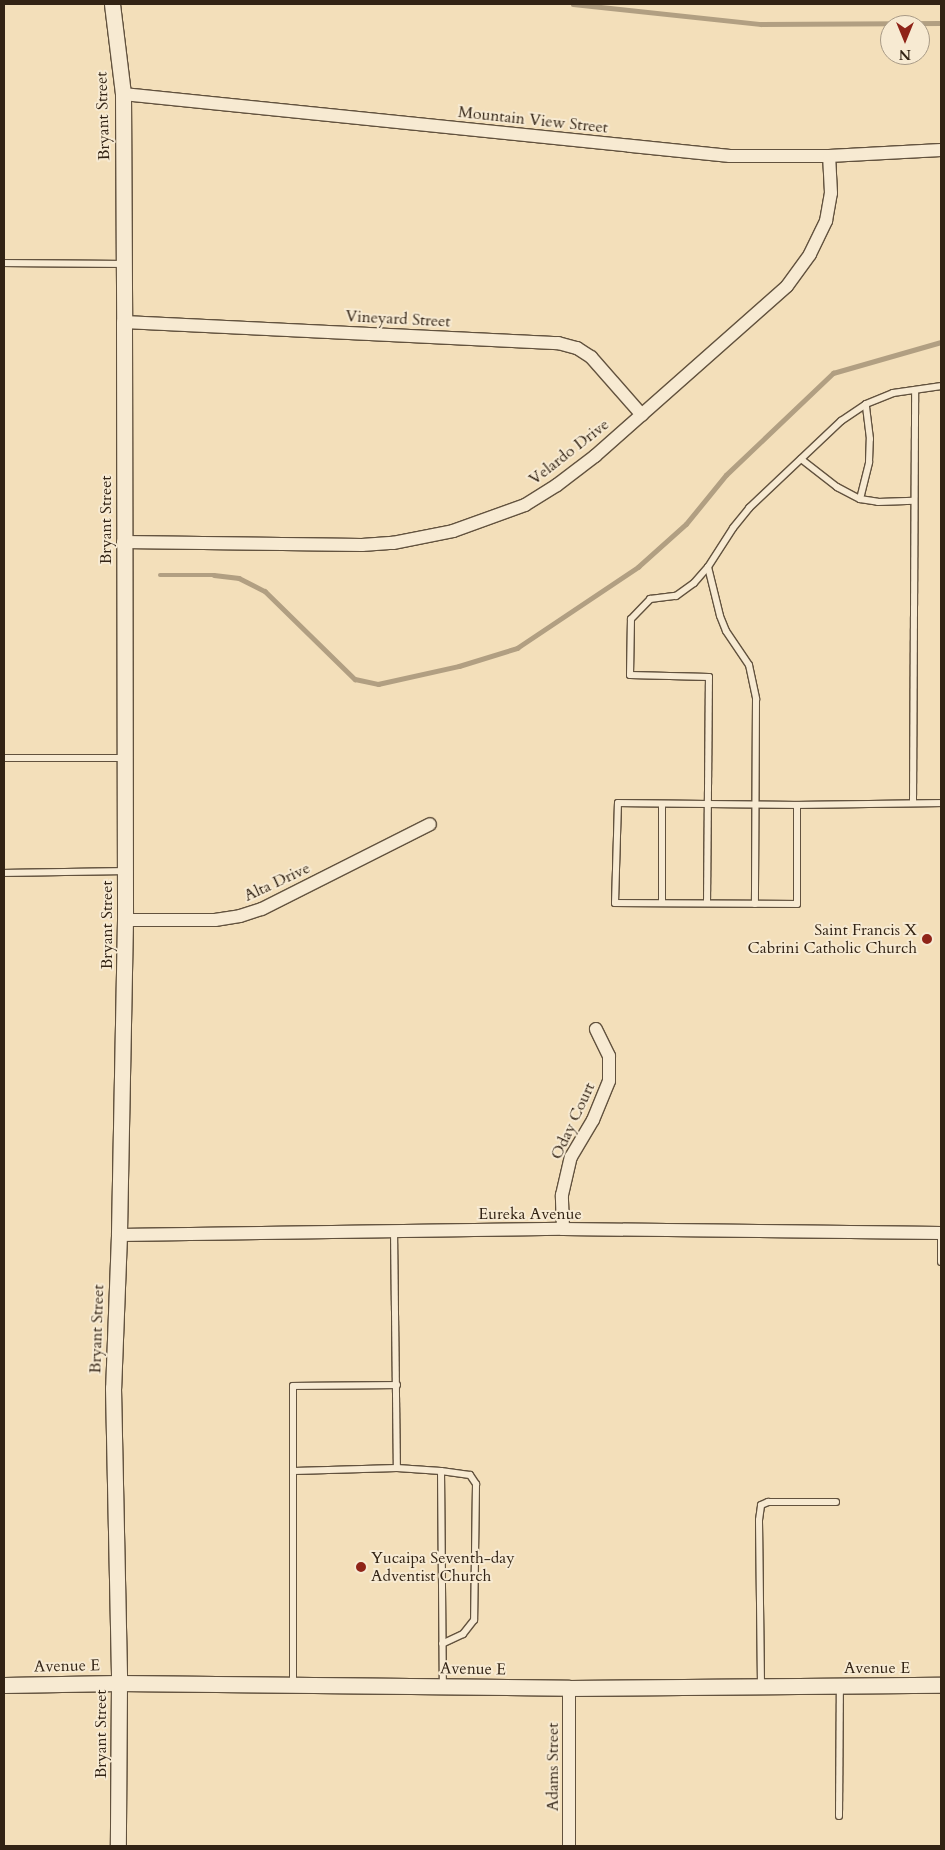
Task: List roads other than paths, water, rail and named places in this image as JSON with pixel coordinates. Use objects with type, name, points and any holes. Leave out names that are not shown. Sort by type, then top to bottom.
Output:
[{"type":"street","name":"Bryant Street","points":[[112,4],[123,94],[124,264],[125,920],[119,1235],[113,1388],[119,1683],[118,1846]]},
{"type":"street","name":"Mountain View Street","points":[[123,94],[730,156],[829,156],[941,150]]},
{"type":"street","name":"Velardo Drive","points":[[123,542],[362,545],[393,543],[453,531],[526,505],[557,486],[787,286],[810,254],[826,221],[831,193],[829,156]]},
{"type":"street","name":"Vineyard Street","points":[[124,322],[558,343],[577,348],[591,357],[642,414]]},
{"type":"street","name":"Alta Drive","points":[[125,920],[215,920],[240,916],[262,909],[430,824]]},
{"type":"street","name":"Oday Court","points":[[563,1229],[562,1195],[571,1157],[593,1120],[608,1081],[609,1056],[596,1029]]},
{"type":"street","name":"Eureka Avenue","points":[[119,1235],[563,1229],[941,1233]]},
{"type":"street","name":"Avenue E","points":[[4,1685],[119,1683],[569,1688],[941,1685]]},
{"type":"street","name":"Adams Street","points":[[569,1688],[569,1846]]},
{"type":"lane","points":[[4,263],[124,264]]},
{"type":"lane","points":[[707,902],[709,678],[630,676],[631,619],[650,599],[676,596],[694,583],[708,567],[733,528],[749,508],[841,421],[866,404],[893,393],[941,386]]},
{"type":"lane","points":[[913,803],[915,390]]},
{"type":"lane","points":[[860,499],[869,462],[870,439],[866,404]]},
{"type":"lane","points":[[801,459],[837,487],[860,499],[878,502],[914,501]]},
{"type":"lane","points":[[708,567],[720,616],[726,631],[749,665],[754,684],[756,699],[755,904]]},
{"type":"lane","points":[[4,758],[124,758]]},
{"type":"lane","points":[[797,804],[797,904],[615,902],[618,803],[941,803]]},
{"type":"lane","points":[[662,804],[662,902]]},
{"type":"lane","points":[[4,873],[125,871]]},
{"type":"lane","points":[[394,1231],[397,1468]]},
{"type":"lane","points":[[941,1233],[941,1262]]},
{"type":"lane","points":[[293,1684],[293,1386],[397,1385]]},
{"type":"lane","points":[[294,1471],[397,1468],[470,1474],[476,1484],[474,1620],[463,1634],[442,1644]]},
{"type":"lane","points":[[441,1471],[443,1686]]},
{"type":"lane","points":[[762,1687],[759,1520],[761,1505],[768,1502],[836,1502]]},
{"type":"lane","points":[[839,1816],[840,1686]]},
{"type":"waterway","points":[[573,4],[761,24],[941,23]]},
{"type":"waterway","points":[[160,575],[214,575],[239,578],[265,591],[355,679],[378,684],[459,666],[517,648],[638,567],[686,524],[726,475],[833,373],[941,342]]},
{"type":"place","name":"Saint Francis X Cabrini Catholic Church","points":[[927,939]]},
{"type":"place","name":"Yucaipa Seventh-day Adventist Church","points":[[361,1567]]}]
